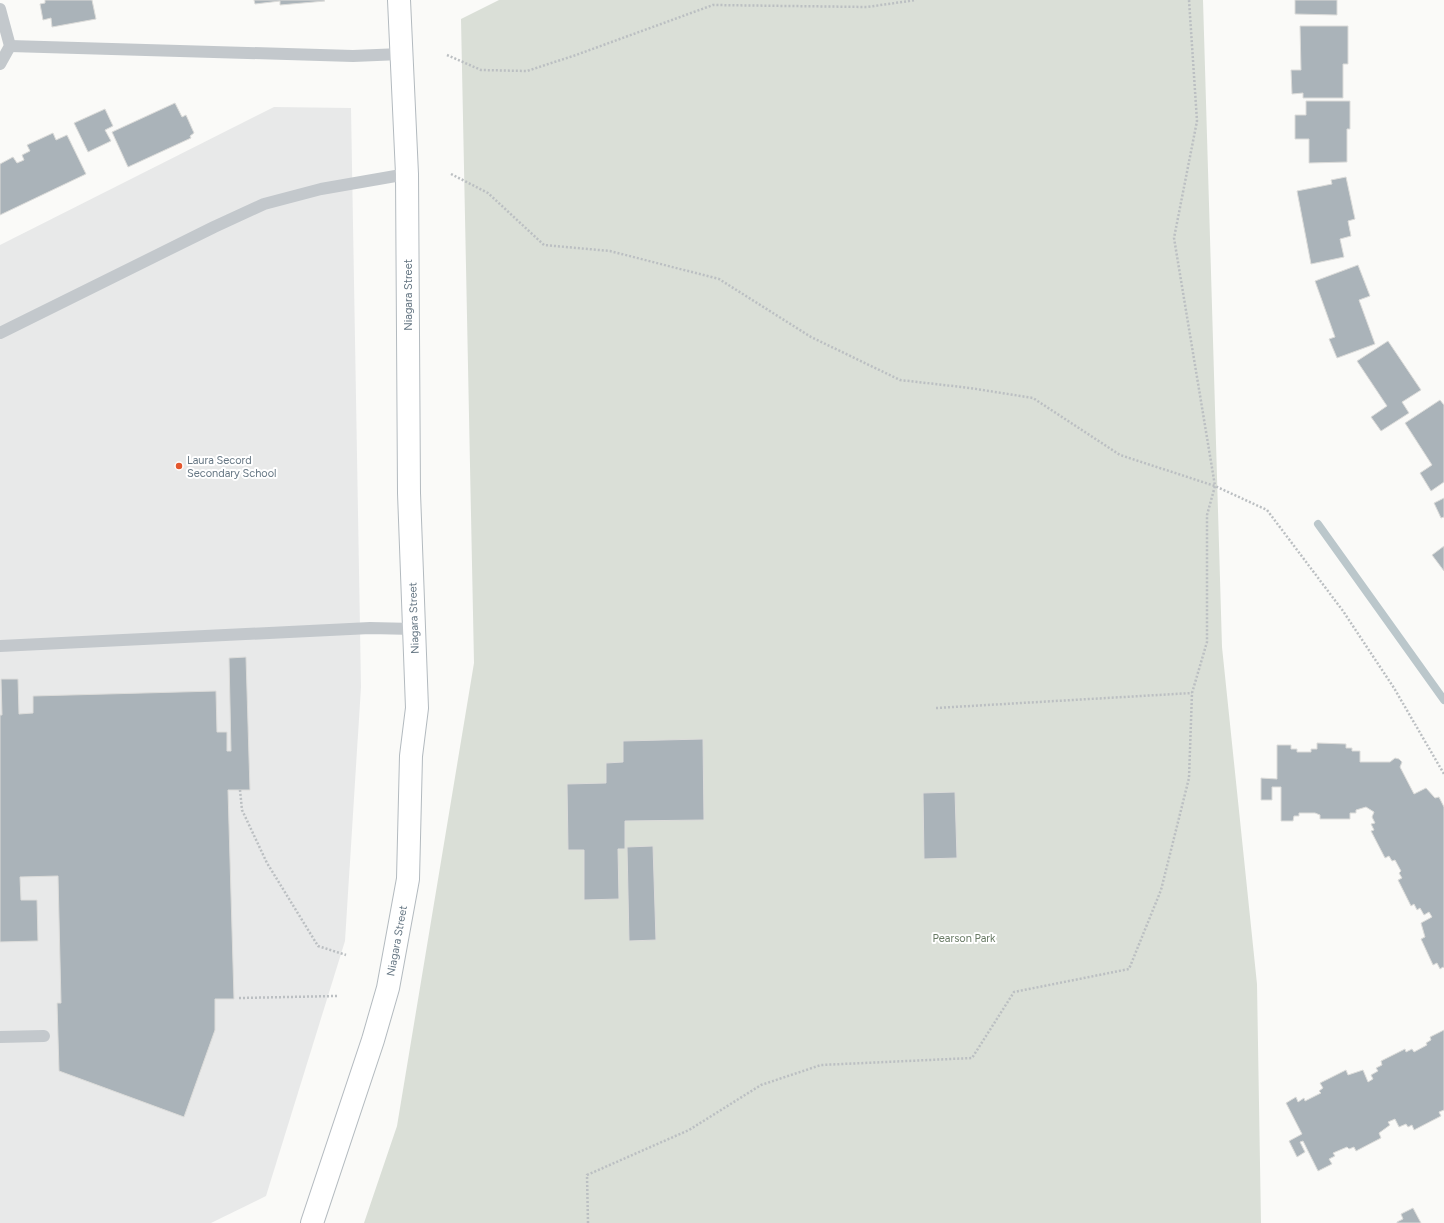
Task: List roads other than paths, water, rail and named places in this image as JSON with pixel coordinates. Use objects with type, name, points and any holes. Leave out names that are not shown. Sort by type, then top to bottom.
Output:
[{"type":"main road","name":"Niagara Street","points":[[312,1223],[373,1040],[388,988],[408,879],[411,756],[417,708],[409,493],[407,174],[399,0]]},
{"type":"lane","points":[[0,9],[10,46],[0,64]]},
{"type":"lane","points":[[10,46],[353,56],[401,54]]},
{"type":"lane","points":[[0,333],[214,227],[264,204],[320,189],[407,174]]},
{"type":"lane","points":[[0,646],[370,628],[414,629]]},
{"type":"lane","points":[[0,1037],[44,1036]]},
{"type":"waterway","points":[[1318,524],[1444,700]]},
{"type":"place","name":"Laura Secord Secondary School","points":[[179,466]]},
{"type":"park label","name":"Pearson Park","points":[[964,938]]}]
